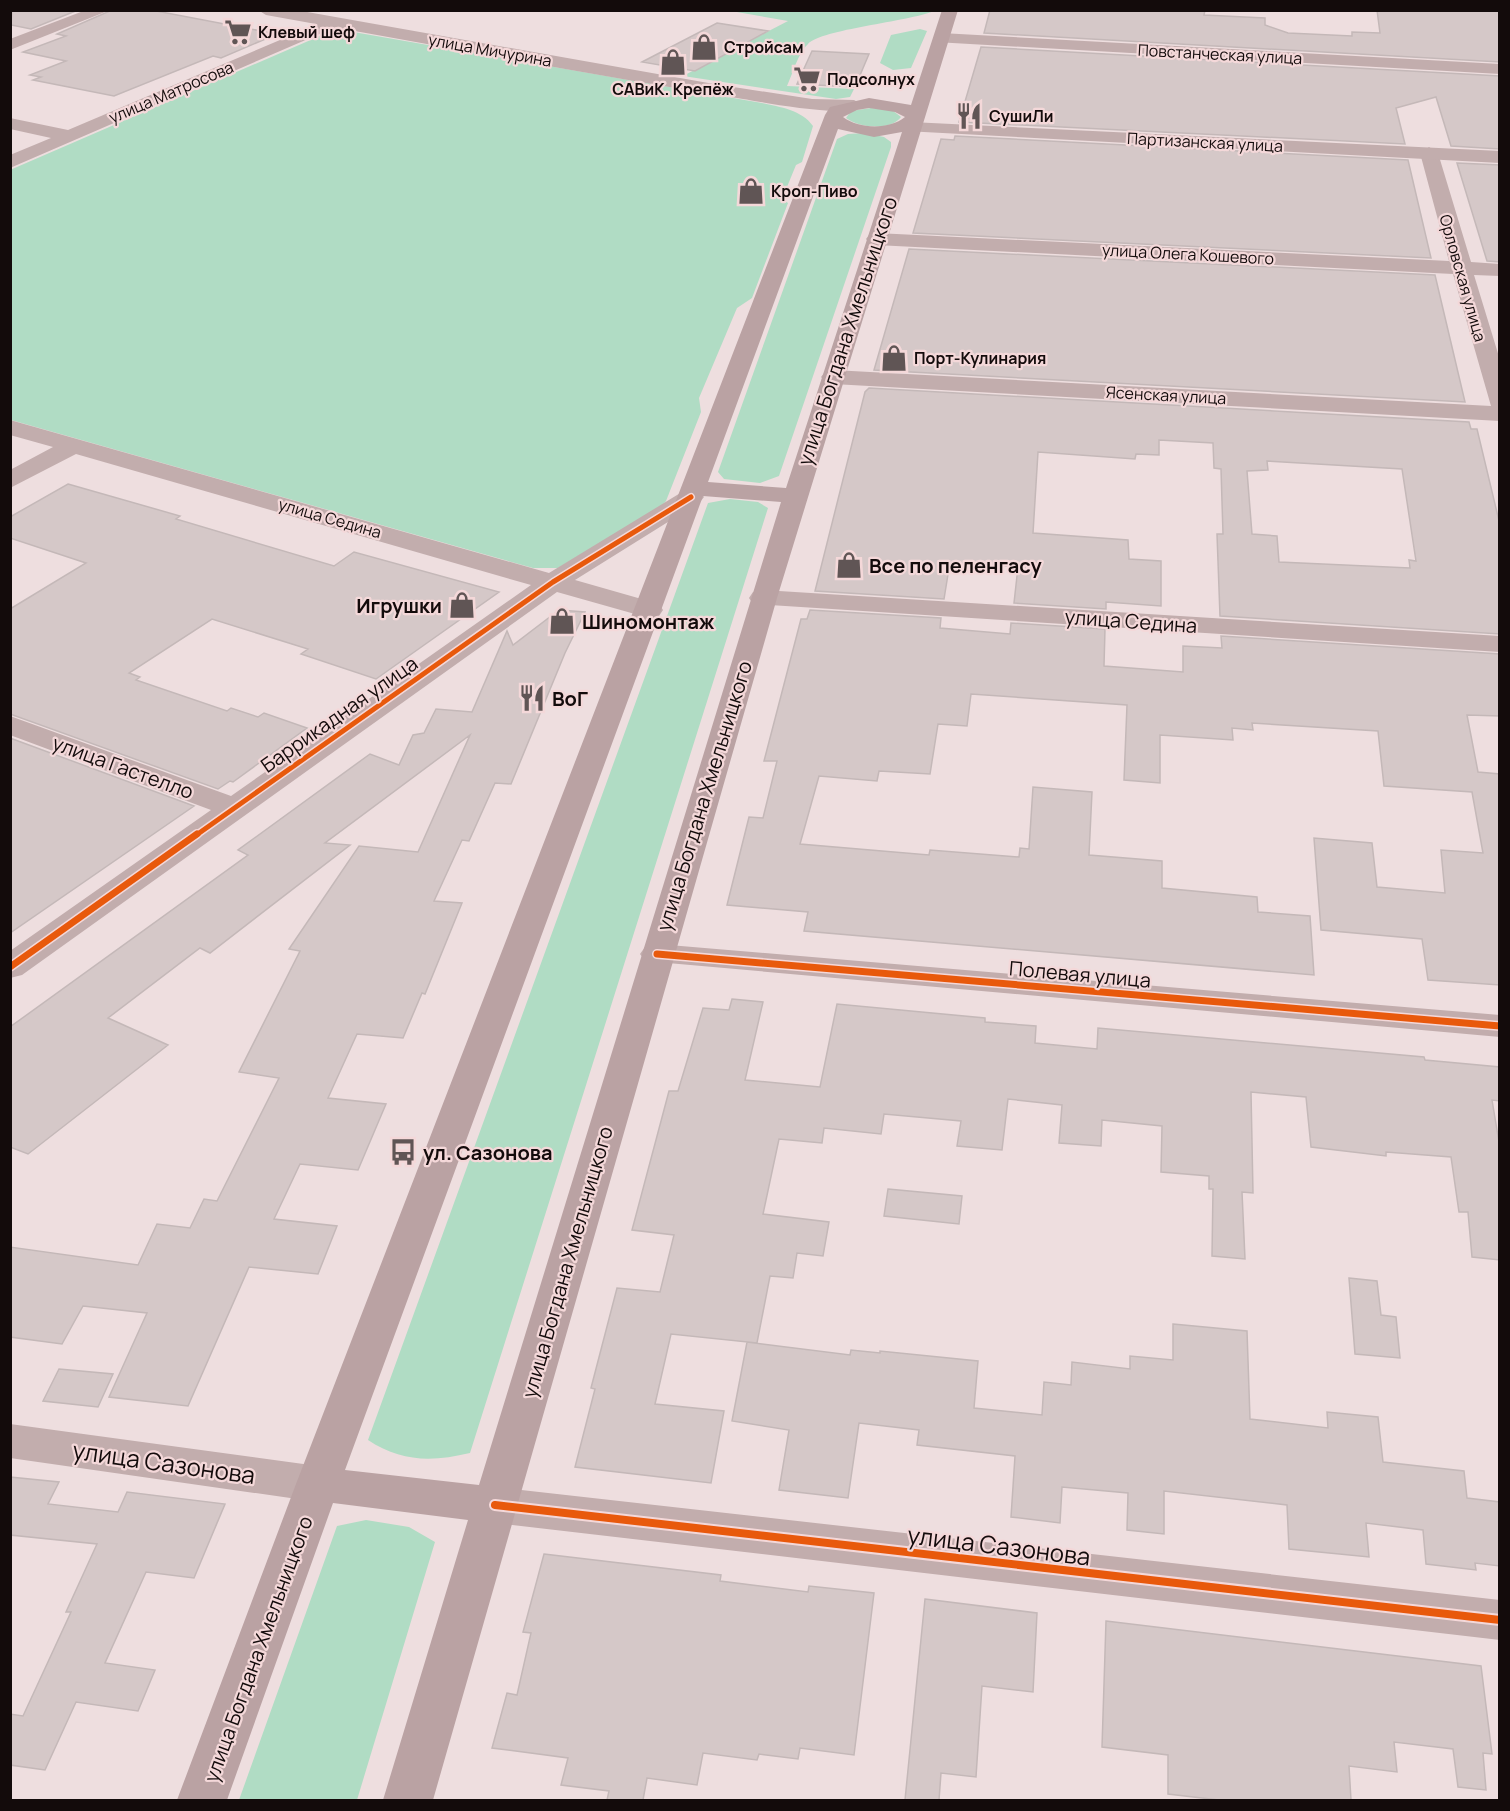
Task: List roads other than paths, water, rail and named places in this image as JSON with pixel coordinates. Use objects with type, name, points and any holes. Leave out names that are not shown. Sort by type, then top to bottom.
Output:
[{"type":"main road","name":"улица Богдана Хмельницкого","points":[[408,1800],[763,598],[950,10]]},
{"type":"main road","points":[[844,110],[893,105],[910,111],[913,123],[871,130],[846,126],[835,120],[844,110],[901,86],[930,70]]},
{"type":"main road","name":"улица Богдана Хмельницкого","points":[[202,1800],[318,1484],[693,492],[844,110]]},
{"type":"main road","points":[[693,492],[795,496]]},
{"type":"main road","points":[[318,1484],[495,1505]]},
{"type":"street","points":[[10,45],[102,10]]},
{"type":"street","name":"улица Мичурина","points":[[266,10],[844,110]]},
{"type":"street","name":"улица Матросова","points":[[10,162],[332,23]]},
{"type":"street","name":"Повстанческая улица","points":[[941,38],[1500,69]]},
{"type":"street","points":[[10,123],[69,136]]},
{"type":"street","name":"Партизанская улица","points":[[913,123],[1500,157]]},
{"type":"street","name":"Орловская улица","points":[[1429,153],[1459,268],[1500,402]]},
{"type":"street","name":"улица Олега Кошевого","points":[[876,239],[1500,270]]},
{"type":"street","name":"Ясенская улица","points":[[833,377],[1500,414]]},
{"type":"street","name":"улица Седина","points":[[10,427],[649,610]]},
{"type":"street","points":[[10,481],[74,445]]},
{"type":"street","name":"Баррикадная улица","points":[[10,967],[553,582],[693,492]]},
{"type":"street","name":"улица Седина","points":[[763,598],[1500,644]]},
{"type":"street","name":"улица Гастелло","points":[[10,725],[235,808]]},
{"type":"street","name":"Полевая улица","points":[[657,954],[1500,1026]]},
{"type":"street","name":"улица Сазонова","points":[[10,1441],[318,1484]]},
{"type":"street","name":"улица Сазонова","points":[[495,1505],[1500,1620]]},
{"type":"place","name":"Клевый шеф","points":[[238,32]]},
{"type":"place","name":"Стройсам","points":[[704,47]]},
{"type":"place","name":"САВиК. Крепёж","points":[[673,62]]},
{"type":"place","name":"Подсолнух","points":[[807,79]]},
{"type":"place","name":"СушиЛи","points":[[969,116]]},
{"type":"place","name":"Кроп-Пиво","points":[[751,191]]},
{"type":"place","name":"Порт-Кулинария","points":[[894,358]]},
{"type":"place","name":"Все по пеленгасу","points":[[849,565]]},
{"type":"place","name":"Игрушки","points":[[462,605]]},
{"type":"place","name":"Шиномонтаж","points":[[562,621]]},
{"type":"place","name":"ВоГ","points":[[532,698]]},
{"type":"place","name":"ул. Сазонова","points":[[403,1152]]}]
